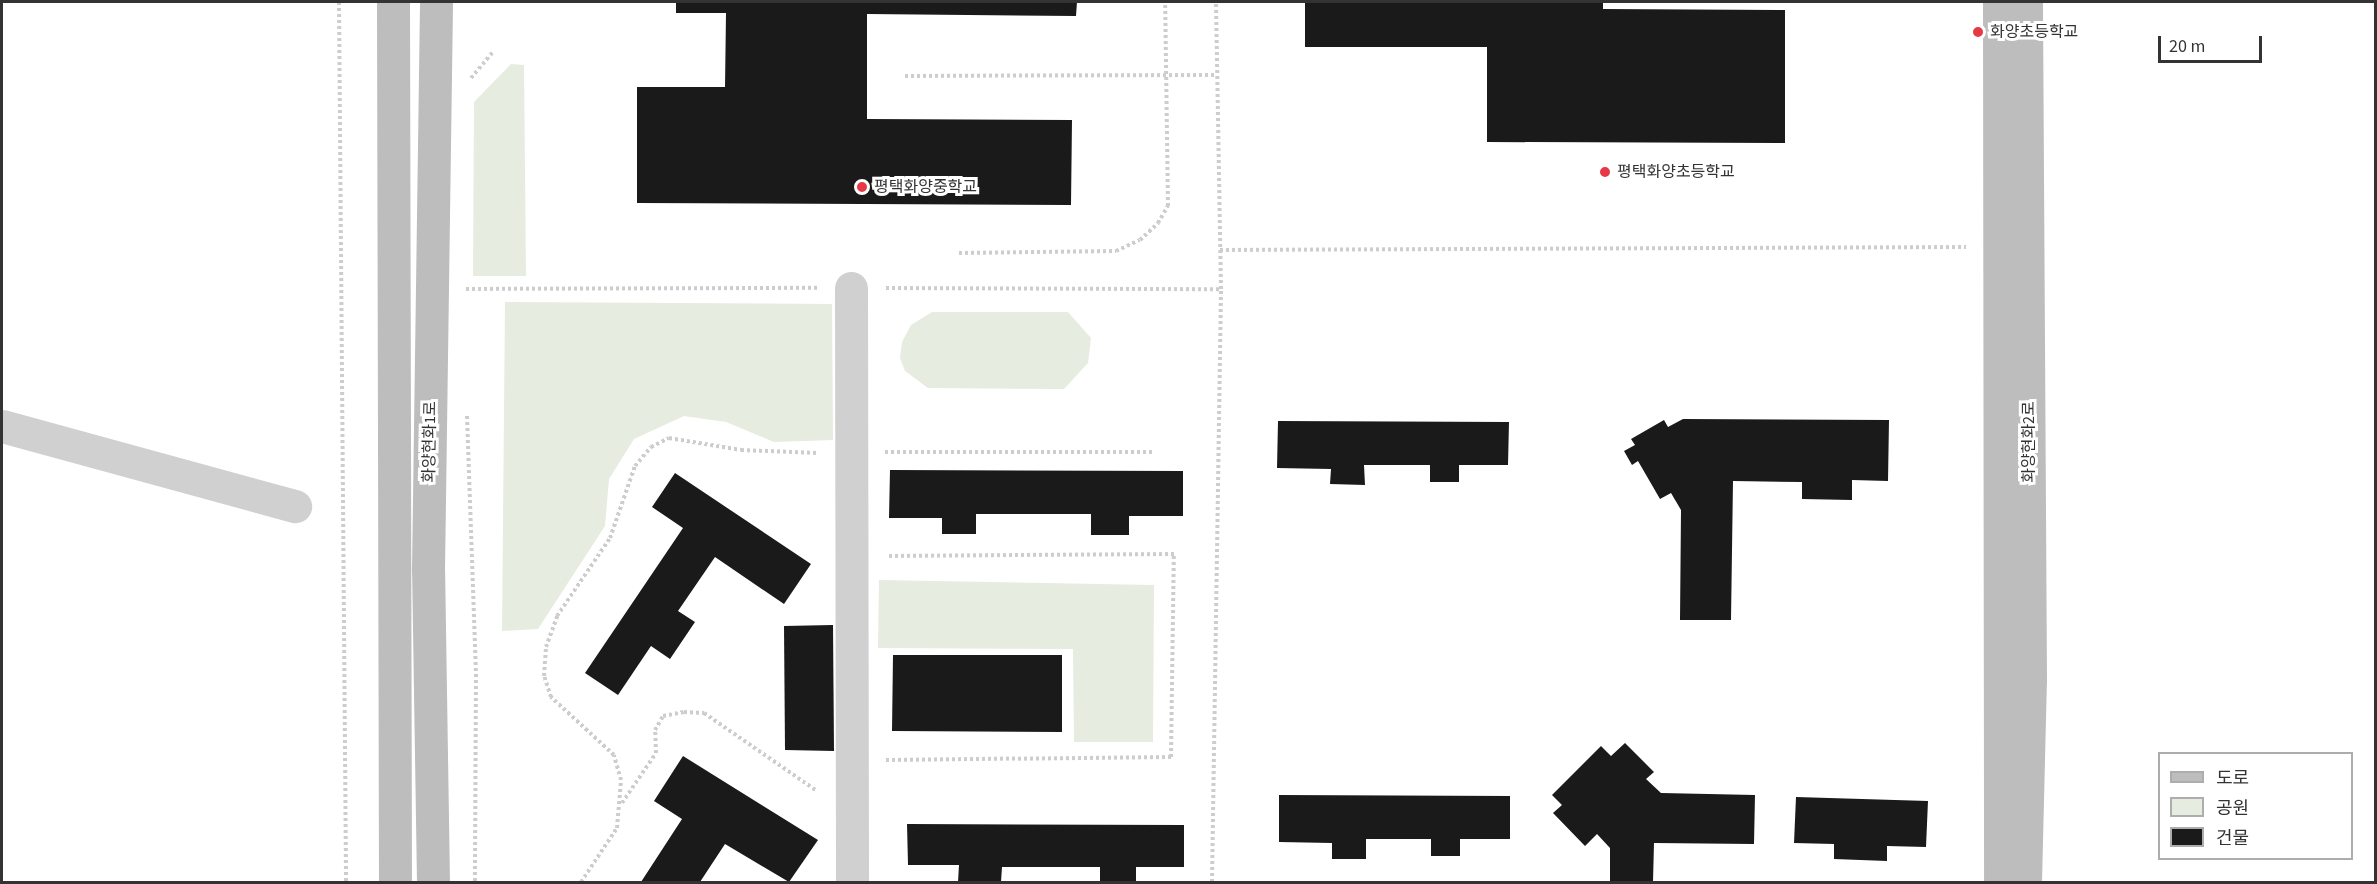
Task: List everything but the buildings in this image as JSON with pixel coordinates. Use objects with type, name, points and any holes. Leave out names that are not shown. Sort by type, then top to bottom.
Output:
[{"type":"street","points":[[393,2],[395,882]]},
{"type":"street","name":"화양현화1로","points":[[433,882],[428,570],[436,2]]},
{"type":"street","name":"화양현화2로","points":[[1999,2],[2000,882]]},
{"type":"street","name":"화양현화2로","points":[[2025,882],[2030,680],[2026,2]]},
{"type":"street","points":[[851,288],[852,882]]},
{"type":"street","points":[[2,426],[296,506]]},
{"type":"path","points":[[339,2],[346,882]]},
{"type":"path","points":[[959,252],[1116,251],[1140,240],[1168,206],[1165,2]]},
{"type":"path","points":[[1212,882],[1220,250],[1216,2]]},
{"type":"path","points":[[468,85],[494,51]]},
{"type":"path","points":[[905,76],[1217,75]]},
{"type":"path","points":[[1220,250],[1978,247]]},
{"type":"path","points":[[463,277],[463,300]]},
{"type":"path","points":[[467,405],[476,674],[475,882]]},
{"type":"path","points":[[581,882],[618,828],[622,804],[614,755],[551,697],[544,676],[546,647],[557,616],[610,538],[635,466],[651,447],[669,438],[741,450],[1155,452]]},
{"type":"path","points":[[852,556],[1174,554],[1171,757],[852,760]]},
{"type":"path","points":[[622,804],[656,753],[655,730],[663,716],[684,712],[704,713],[852,815]]},
{"type":"green space","points":[[511,64],[524,65],[526,276],[473,276],[474,102]]},
{"type":"green space","points":[[505,302],[832,304],[833,440],[774,442],[726,422],[684,416],[634,439],[609,479],[605,526],[538,629],[502,631]]},
{"type":"green space","points":[[932,312],[1068,312],[1091,338],[1088,363],[1064,389],[928,388],[905,371],[900,358],[902,342],[911,325]]},
{"type":"green space","points":[[879,580],[1154,585],[1153,742],[1074,742],[1073,649],[878,648]]},
{"type":"place","name":"화양초등학교","points":[[1978,32]]},
{"type":"place","name":"평택화양초등학교","points":[[1605,172]]},
{"type":"place","name":"평택화양중학교","points":[[862,187]]}]
